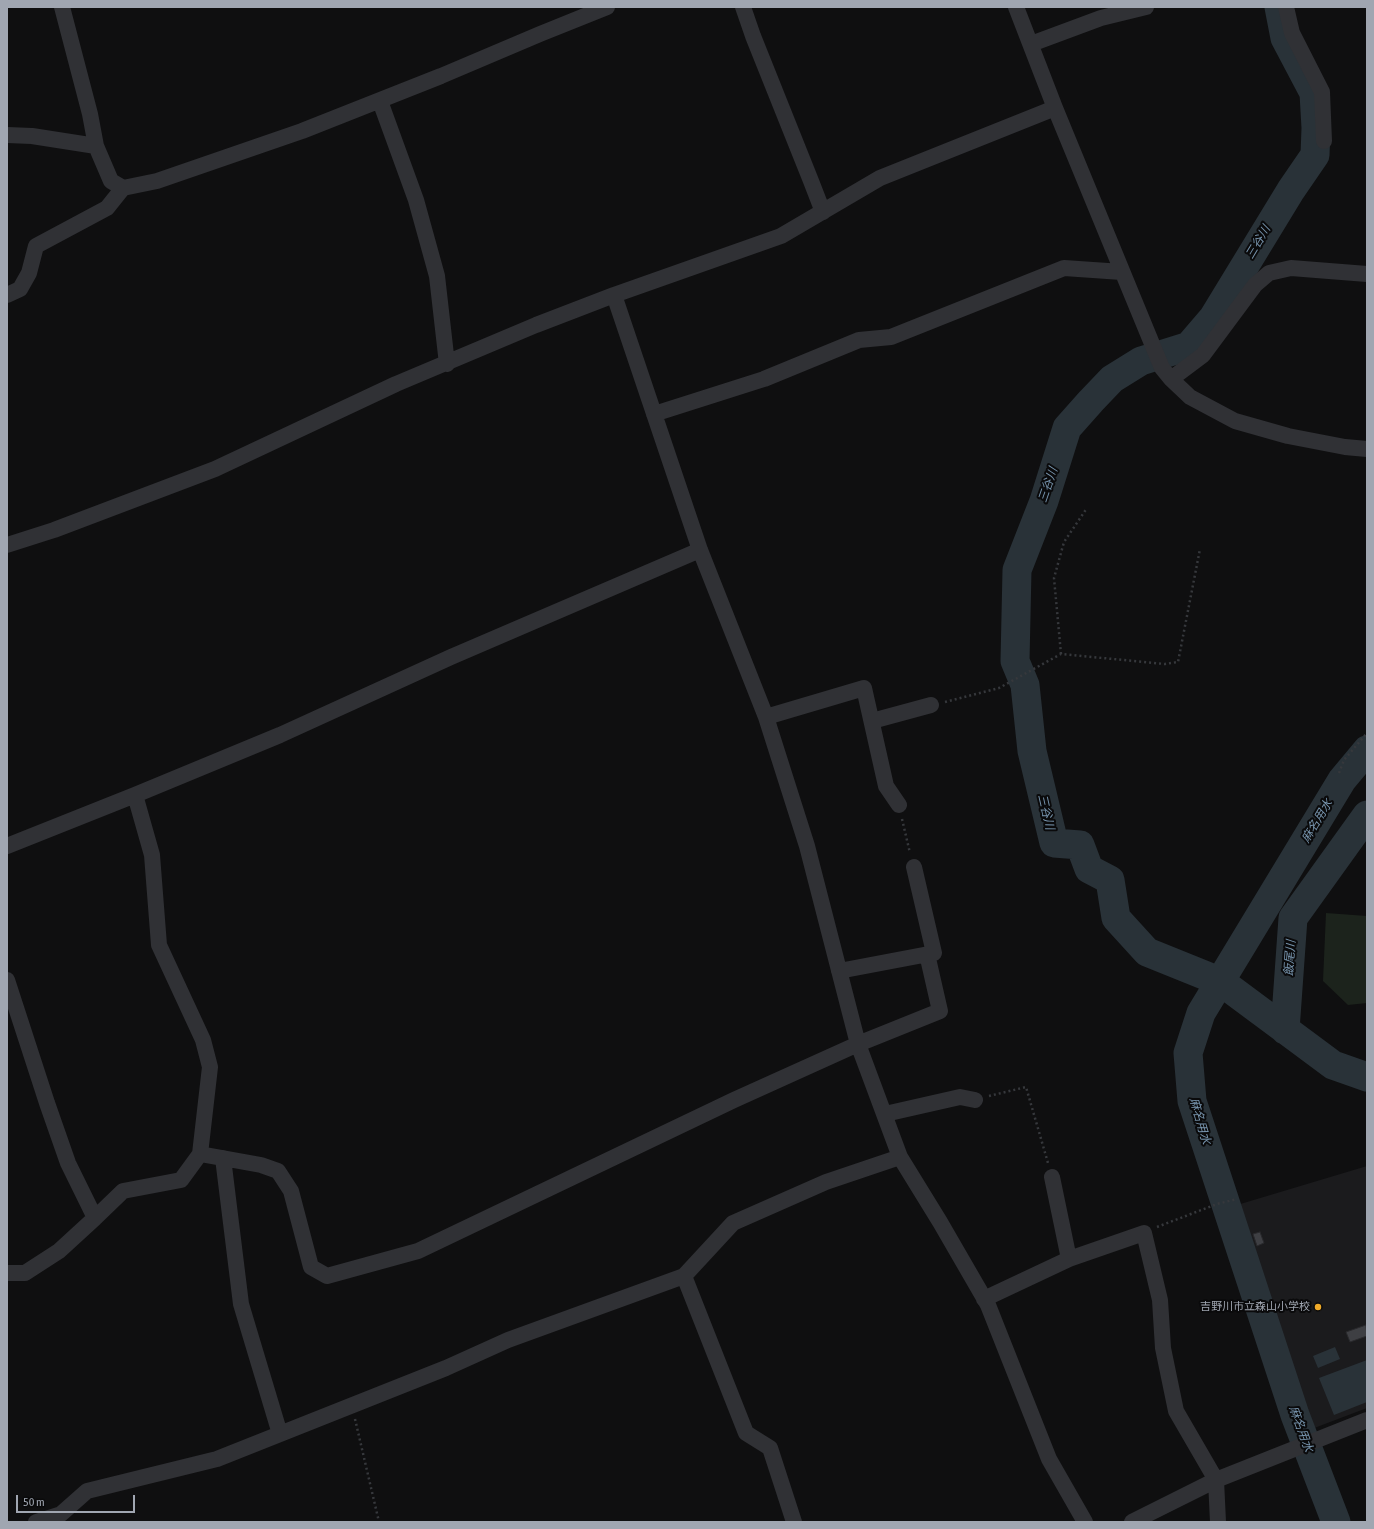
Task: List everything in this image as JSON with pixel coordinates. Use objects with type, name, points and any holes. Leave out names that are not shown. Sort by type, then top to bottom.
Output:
[{"type":"street","points":[[62,7],[90,114],[96,146],[111,181],[123,188]]},
{"type":"street","points":[[7,296],[20,289],[29,273],[36,246],[107,208],[123,188],[157,181],[302,131],[380,101],[607,7]]},
{"type":"street","points":[[743,7],[753,36],[823,212]]},
{"type":"street","points":[[1016,7],[1055,108],[1151,343],[1166,373],[1190,396],[1235,421],[1288,436],[1345,447],[1367,449]]},
{"type":"street","points":[[1030,44],[1101,18],[1146,7]]},
{"type":"street","points":[[1286,7],[1292,33],[1322,92],[1324,140]]},
{"type":"street","points":[[380,101],[416,200],[437,276],[447,364]]},
{"type":"street","points":[[7,545],[54,530],[215,469],[396,384],[447,364],[536,325],[614,295],[781,236],[880,178],[1055,108]]},
{"type":"street","points":[[7,135],[32,136],[96,146]]},
{"type":"street","points":[[654,414],[764,379],[859,340],[891,337],[1064,268],[1122,272]]},
{"type":"street","points":[[1166,373],[1203,354],[1255,285],[1269,273],[1291,268],[1367,274]]},
{"type":"street","points":[[614,295],[700,550],[766,717],[807,846],[858,1044],[900,1157],[940,1222],[984,1299],[1050,1460],[1085,1522]]},
{"type":"street","points":[[7,846],[280,735],[451,657],[700,550]]},
{"type":"street","points":[[766,717],[864,688],[886,786],[898,805]]},
{"type":"street","points":[[872,721],[931,705]]},
{"type":"street","points":[[7,1273],[25,1273],[59,1251],[123,1191],[180,1180],[200,1154],[210,1067],[203,1040],[159,944],[152,855],[135,795]]},
{"type":"street","points":[[839,971],[934,953],[914,867]]},
{"type":"street","points":[[200,1154],[261,1165],[278,1171],[291,1191],[311,1267],[327,1276],[418,1251],[734,1100],[858,1044],[940,1011],[927,954]]},
{"type":"street","points":[[7,980],[68,1164],[94,1218]]},
{"type":"street","points":[[885,1114],[960,1097],[975,1100]]},
{"type":"street","points":[[36,1522],[61,1514],[87,1491],[217,1459],[446,1368],[508,1340],[684,1276],[733,1223],[826,1182],[900,1157]]},
{"type":"street","points":[[223,1158],[241,1304],[280,1434]]},
{"type":"street","points":[[1052,1177],[1069,1259]]},
{"type":"street","points":[[984,1299],[1069,1259],[1144,1233],[1160,1300],[1163,1348],[1176,1411],[1216,1480],[1218,1522]]},
{"type":"street","points":[[684,1276],[746,1433],[770,1448],[794,1522]]},
{"type":"street","points":[[1132,1522],[1216,1480],[1367,1420]]},
{"type":"path","points":[[1061,654],[1054,578],[1064,542],[1087,508]]},
{"type":"path","points":[[931,705],[999,688],[1061,654],[1165,664],[1178,662],[1200,549]]},
{"type":"path","points":[[1339,773],[1344,760],[1367,733]]},
{"type":"path","points":[[898,805],[914,867]]},
{"type":"path","points":[[975,1100],[1026,1087],[1052,1177]]},
{"type":"path","points":[[1144,1233],[1217,1204],[1236,1199]]},
{"type":"path","points":[[352,1405],[379,1522]]},
{"type":"shaded area","points":[[1326,913],[1367,916],[1367,1003],[1348,1005],[1323,981]]},
{"type":"shaded area","points":[[1334,1061],[1367,1073],[1367,1082],[1330,1068]]},
{"type":"shaded area","name":"吉野川市立森山小学校","points":[[1367,1166],[1367,1408],[1309,1430],[1237,1205]]},
{"type":"shaded area","points":[[1335,1347],[1340,1359],[1318,1368],[1313,1356]]},
{"type":"shaded area","points":[[1367,1360],[1367,1402],[1334,1415],[1319,1378]]},
{"type":"building","points":[[1260,1232],[1264,1243],[1257,1246],[1253,1234]]},
{"type":"building","points":[[1366,1325],[1367,1336],[1350,1342],[1346,1332]]},
{"type":"waterway","name":"三谷川","points":[[1209,977],[1147,952],[1116,918],[1110,880],[1089,869],[1080,845],[1054,843],[1032,751],[1025,685],[1015,661],[1017,570],[1044,501],[1067,428],[1112,379],[1141,361],[1189,346],[1213,318],[1291,190],[1315,155],[1316,128],[1314,93],[1285,38],[1279,7]]},
{"type":"waterway","name":"麻名用水","points":[[1336,1522],[1295,1415],[1192,1101],[1188,1053],[1201,1013],[1342,780],[1367,750]]},
{"type":"waterway","name":"飯尾川","points":[[1285,1030],[1293,918],[1367,815]]},
{"type":"waterway","name":"飯尾川","points":[[1228,987],[1333,1065],[1367,1077]]},
{"type":"place","name":"吉野川市立森山小学校","points":[[1318,1307]]}]
